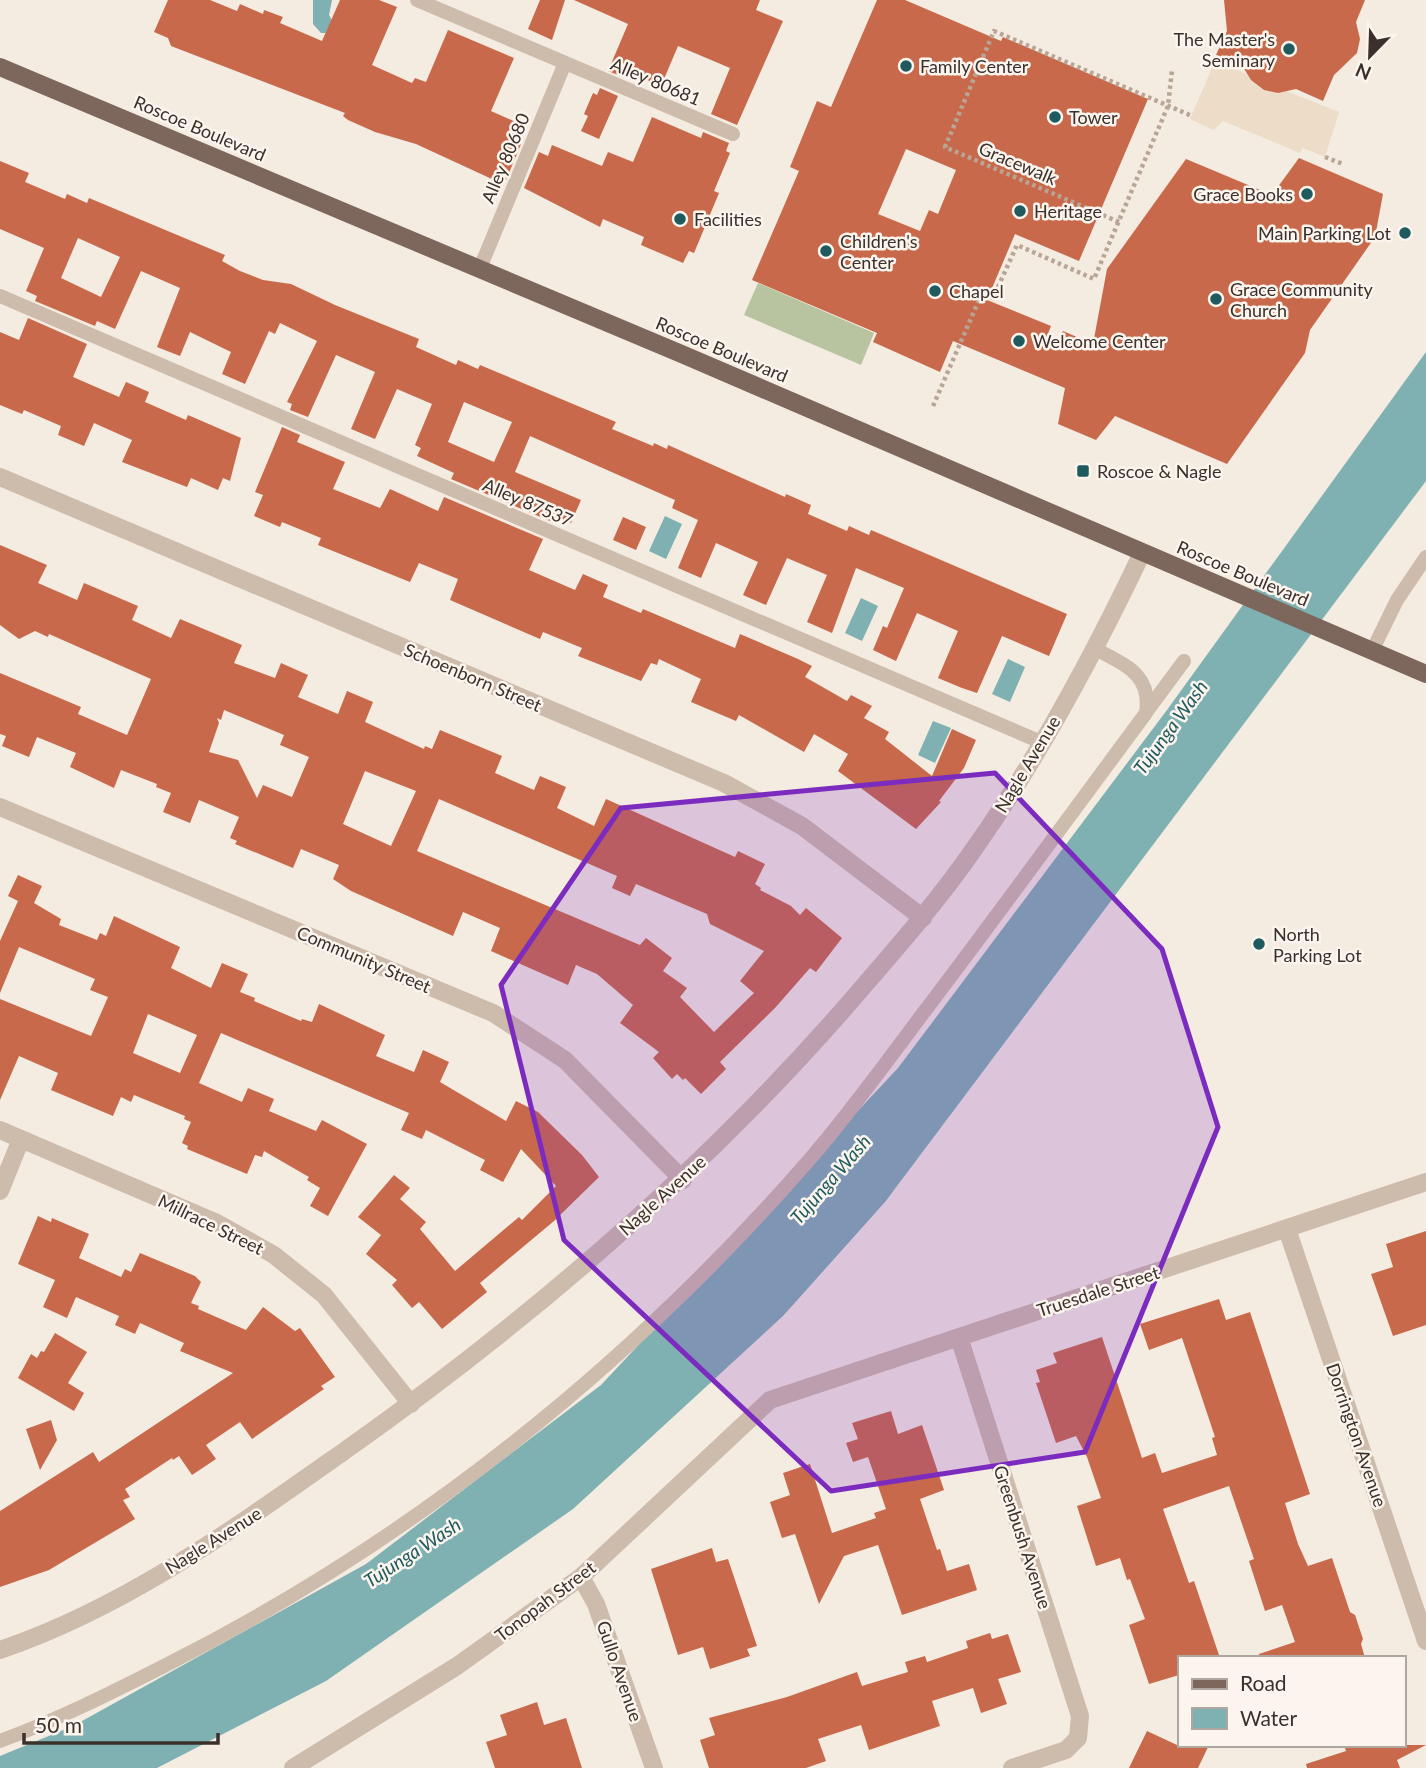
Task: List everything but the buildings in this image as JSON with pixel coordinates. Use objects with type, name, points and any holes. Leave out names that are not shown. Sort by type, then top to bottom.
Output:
[{"type":"main road","name":"Roscoe Boulevard","points":[[0,67],[480,268],[1426,674]]},
{"type":"street","name":"Schoenborn Street","points":[[0,477],[724,783],[802,826],[923,918]]},
{"type":"street","name":"Nagle Avenue","points":[[0,1650],[35,1638],[122,1597],[243,1523],[411,1404],[527,1315],[683,1180],[799,1062],[923,918],[975,848],[1041,743],[1094,648],[1142,553]]},
{"type":"street","name":"Community Street","points":[[0,807],[493,1013],[565,1060],[683,1180]]},
{"type":"street","name":"Millrace Street","points":[[0,1130],[217,1223],[274,1255],[324,1295],[411,1404]]},
{"type":"street","points":[[0,1191],[21,1139]]},
{"type":"street","name":"Truesdale Street","points":[[770,1400],[1426,1182]]},
{"type":"street","name":"Dorrington Avenue","points":[[1287,1229],[1426,1641]]},
{"type":"street","name":"Greenbush Avenue","points":[[959,1337],[1080,1716],[1078,1738],[1066,1750],[1012,1768]]},
{"type":"street","name":"Tonopah Street","points":[[293,1768],[457,1666],[581,1577],[770,1400]]},
{"type":"street","name":"Gullo Avenue","points":[[581,1577],[596,1604],[654,1768]]},
{"type":"lane","name":"Alley 80681","points":[[418,0],[733,134]]},
{"type":"lane","name":"Alley 80680","points":[[480,268],[565,63]]},
{"type":"lane","name":"Alley 87537","points":[[0,296],[1041,743]]},
{"type":"lane","points":[[1372,651],[1397,600],[1426,557]]},
{"type":"lane","points":[[1094,648],[1131,668],[1142,680],[1149,695],[1146,713]]},
{"type":"lane","points":[[0,1741],[101,1698],[253,1620],[405,1524],[496,1457],[604,1369],[810,1159],[951,977],[1184,661]]},
{"type":"path","name":"Gracewalk","points":[[1119,222],[945,147],[994,31],[1168,106]]},
{"type":"path","points":[[933,406],[982,293],[993,298],[1017,245],[1094,279],[1168,106],[1172,70]]},
{"type":"path","points":[[1168,106],[1192,116]]},
{"type":"path","points":[[1325,157],[1343,164]]},
{"type":"highlighted area","points":[[995,773],[1162,949],[1218,1127],[1085,1452],[831,1491],[564,1240],[501,985],[621,808]]},
{"type":"green space","points":[[758,283],[874,333],[861,365],[744,315]]},
{"type":"shaded area","points":[[1216,59],[1248,75],[1264,90],[1286,91],[1339,112],[1325,157],[1303,148],[1300,153],[1223,121],[1214,130],[1190,119]]},
{"type":"water","points":[[313,0],[332,0],[329,15],[333,22],[328,33],[321,33],[313,24]]},
{"type":"water","name":"Tujunga Wash","points":[[1426,352],[1426,481],[885,1202],[783,1316],[573,1509],[326,1681],[157,1768],[0,1768],[0,1756],[73,1726],[366,1564],[601,1385],[898,1068],[1167,710]]},
{"type":"water","points":[[665,516],[682,524],[666,559],[649,551]]},
{"type":"water","points":[[861,598],[878,606],[862,641],[845,633]]},
{"type":"water","points":[[1008,659],[1025,667],[1010,702],[992,694]]},
{"type":"water","points":[[933,721],[951,728],[935,763],[918,755]]},
{"type":"place","name":"The Master's Seminary","points":[[1289,49]]},
{"type":"place","name":"Family Center","points":[[906,66]]},
{"type":"place","name":"Tower","points":[[1055,117]]},
{"type":"place","name":"Grace Books","points":[[1307,194]]},
{"type":"place","name":"Heritage","points":[[1020,211]]},
{"type":"place","name":"Facilities","points":[[680,219]]},
{"type":"place","name":"Main Parking Lot","points":[[1405,233]]},
{"type":"place","name":"Children's Center","points":[[826,251]]},
{"type":"place","name":"Chapel","points":[[935,291]]},
{"type":"place","name":"Grace Community Church","points":[[1216,299]]},
{"type":"place","name":"Welcome Center","points":[[1019,341]]},
{"type":"place","name":"Roscoe & Nagle","points":[[1083,471]]},
{"type":"place","name":"North Parking Lot","points":[[1259,944]]}]
